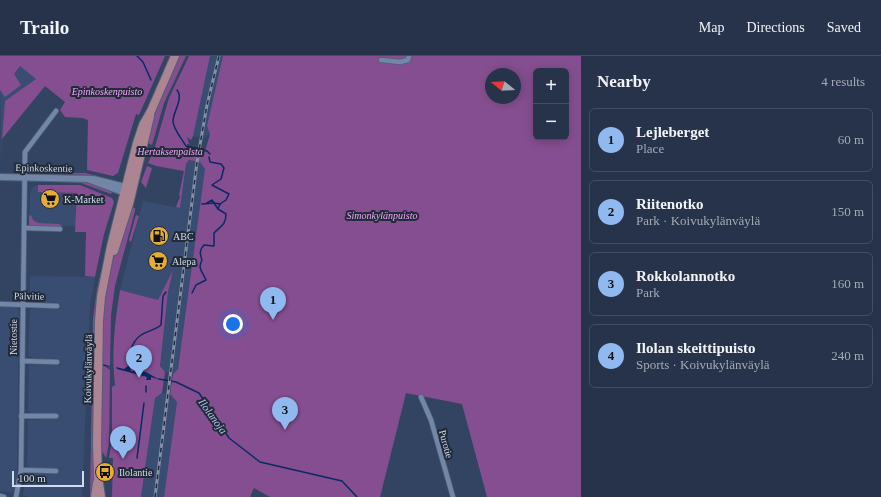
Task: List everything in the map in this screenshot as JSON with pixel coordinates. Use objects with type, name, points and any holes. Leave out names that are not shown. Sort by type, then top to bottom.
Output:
[{"type":"main road","name":"Koivukylänväylä","points":[[95,497],[98,476],[99,321],[101,297],[108,264],[121,234],[128,191],[151,111],[174,56]]},
{"type":"main road","name":"Koivukylänväylä","points":[[98,476],[101,497]]},
{"type":"street","points":[[381,60],[400,62],[408,60],[409,56]]},
{"type":"street","name":"Nietostie","points":[[16,497],[21,470],[26,148],[56,111]]},
{"type":"street","name":"Epinkoskentie","points":[[0,177],[87,179],[92,182],[128,191]]},
{"type":"street","points":[[25,228],[60,228]]},
{"type":"street","name":"Pälvitie","points":[[0,304],[58,306]]},
{"type":"street","points":[[22,361],[57,362]]},
{"type":"street","name":"Purotie","points":[[421,397],[431,420],[453,497]]},
{"type":"street","points":[[21,416],[56,416]]},
{"type":"street","points":[[21,470],[56,471]]},
{"type":"street","points":[[0,496],[4,497]]},
{"type":"shaded area","points":[[0,56],[13,56],[20,65],[36,79],[2,139],[1,169]]},
{"type":"shaded area","points":[[207,56],[230,56],[215,131],[204,138],[193,136],[188,127]]},
{"type":"shaded area","points":[[189,160],[200,162],[205,169],[178,369],[173,374],[165,372],[160,366],[168,292],[172,272],[158,300],[120,290],[143,201],[180,208],[186,164]]},
{"type":"shaded area","points":[[38,185],[38,192],[87,193],[75,232],[75,226],[29,226],[30,194],[34,186]]},
{"type":"shaded area","points":[[30,276],[95,277],[90,306],[82,497],[30,497],[23,495],[26,477],[29,474],[57,474],[56,469],[29,469],[27,465],[28,420],[58,418],[58,413],[30,413],[28,409],[29,365],[58,364],[58,359],[33,358],[28,355],[30,309],[59,308],[58,303],[30,301]]},
{"type":"shaded area","points":[[0,307],[17,307],[19,309],[17,477],[16,488],[12,493],[0,491]]},
{"type":"shaded area","points":[[162,393],[170,394],[177,402],[164,497],[141,497],[155,398]]},
{"type":"green space","name":"Epinkoskenpuisto","points":[[0,56],[165,56],[139,115],[136,114],[118,173],[113,176],[87,170],[88,120],[82,118],[65,117],[60,110],[65,102],[45,86],[2,139],[5,101],[36,79],[20,66],[14,74],[21,85],[5,97],[0,90]]},
{"type":"green space","points":[[179,56],[186,56],[164,103],[152,145],[148,143],[149,132],[155,109]]},
{"type":"green space","name":"Simonkylänpuisto","points":[[189,56],[210,56],[193,136],[191,140],[187,137],[189,144],[187,144],[186,152],[204,155],[210,134],[207,126],[223,56],[581,56],[581,497],[487,497],[462,404],[406,393],[380,497],[270,497],[254,488],[250,497],[164,497],[177,402],[170,394],[173,374],[178,369],[205,169],[200,162],[189,160],[186,164],[180,208],[176,207],[180,197],[179,195],[184,171],[148,163],[154,150],[169,98]]},
{"type":"green space","points":[[147,166],[152,168],[146,188],[141,182]]},
{"type":"green space","points":[[45,173],[85,173],[112,180],[85,175]]},
{"type":"green space","points":[[45,181],[83,181],[112,192],[111,194],[81,183]]},
{"type":"green space","points":[[38,185],[80,185],[112,198],[114,202],[104,234],[95,277],[85,276],[86,232],[75,232],[77,193],[38,192]]},
{"type":"green space","points":[[130,207],[135,208],[135,211],[115,286],[111,315],[110,365],[106,367],[110,370],[109,443],[106,458],[100,448],[101,323],[108,276]]},
{"type":"green space","points":[[31,215],[33,220],[38,223],[59,224],[62,226],[29,226],[29,216]]},
{"type":"green space","points":[[136,215],[139,216],[131,242],[129,240]]},
{"type":"green space","points":[[108,242],[94,448],[94,497],[90,497],[93,319],[97,289]]},
{"type":"green space","points":[[173,270],[168,292],[160,366],[165,372],[162,393],[155,398],[141,497],[112,497],[113,458],[109,458],[112,439],[112,387],[115,385],[113,361],[114,337],[120,290],[158,300]]},
{"type":"water","points":[[128,366],[130,367],[131,371],[146,372],[160,380],[151,377],[151,380],[146,380],[147,377],[117,369],[116,367],[124,369]]},
{"type":"waterway","name":"Ilolanoja","points":[[137,56],[143,62],[151,80]]},
{"type":"waterway","name":"Ilolanoja","points":[[177,90],[179,93],[179,101],[173,117],[173,124],[176,131],[186,146],[207,151],[210,154]]},
{"type":"waterway","name":"Ilolanoja","points":[[192,293],[196,285],[206,280],[200,268],[202,260],[200,254],[202,247],[204,245],[214,246],[214,233],[223,225],[226,218],[226,214],[218,209],[220,204],[226,200],[229,194],[212,185],[221,179],[224,168],[221,164],[210,162],[209,157]]},
{"type":"waterway","points":[[207,203],[212,200],[214,203],[220,204]]},
{"type":"waterway","points":[[202,204],[214,203],[218,209]]},
{"type":"waterway","name":"Ilolanoja","points":[[129,367],[129,358],[135,341],[141,335],[161,325],[163,296],[166,292]]},
{"type":"waterway","points":[[103,365],[107,366]]},
{"type":"waterway","name":"Ilolanoja","points":[[159,379],[176,382],[199,393],[229,438],[260,462],[342,481],[357,497]]},
{"type":"waterway","points":[[146,386],[146,392]]},
{"type":"waterway","points":[[137,458],[144,403]]},
{"type":"railway","points":[[155,497],[197,162],[207,105],[219,56]]},
{"type":"place","name":"K-Market","points":[[50,199]]},
{"type":"place","name":"ABC","points":[[159,236]]},
{"type":"place","name":"Alepa","points":[[158,261]]},
{"type":"place","name":"Lejleberget","points":[[273,320]]},
{"type":"place","name":"Riitenotko","points":[[139,378]]},
{"type":"place","name":"Rokkolannotko","points":[[285,430]]},
{"type":"place","name":"Ilolan skeittipuisto","points":[[123,459]]},
{"type":"place","name":"Ilolantie","points":[[105,472]]},
{"type":"park label","name":"Hertaksenpalsta","points":[[170,151]]}]
